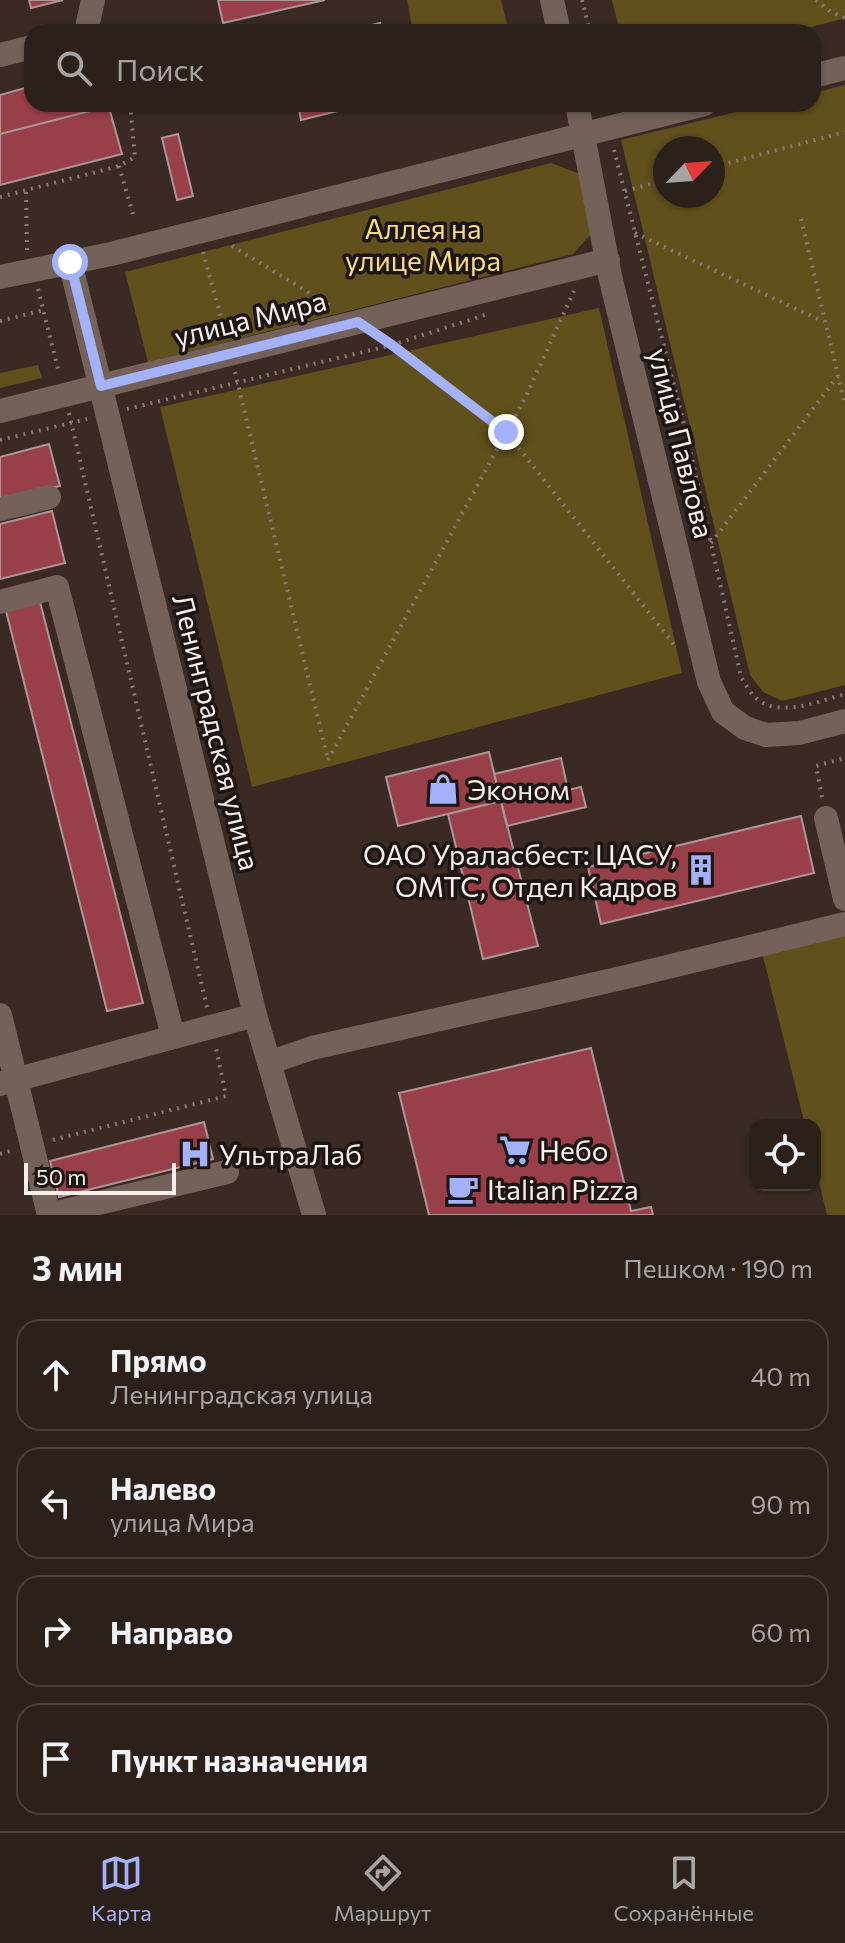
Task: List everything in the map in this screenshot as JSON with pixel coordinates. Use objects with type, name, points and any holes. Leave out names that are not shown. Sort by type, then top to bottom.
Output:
[{"type":"street","points":[[88,24],[93,0]]},
{"type":"street","points":[[552,0],[557,24]]},
{"type":"street","points":[[2,47],[24,47]]},
{"type":"street","points":[[821,74],[845,68]]},
{"type":"street","name":"улица Павлова","points":[[579,112],[610,276],[709,682],[723,712],[745,728],[766,735],[799,733],[845,721]]},
{"type":"street","points":[[0,277],[674,112]]},
{"type":"street","name":"улица Мира","points":[[0,411],[608,260]]},
{"type":"street","name":"Ленинградская улица","points":[[70,262],[255,1015],[314,1215]]},
{"type":"street","points":[[0,509],[49,497]]},
{"type":"street","points":[[0,602],[57,587],[173,1036]]},
{"type":"street","points":[[826,818],[845,899]]},
{"type":"street","points":[[271,1062],[312,1048],[641,974],[845,924]]},
{"type":"street","points":[[0,1015],[8,1082],[32,1145],[49,1215],[227,1172]]},
{"type":"street","points":[[8,1082],[255,1015]]},
{"type":"path","points":[[582,0],[588,24]]},
{"type":"path","points":[[816,0],[845,18]]},
{"type":"path","points":[[0,197],[119,166],[135,157],[131,112]]},
{"type":"path","points":[[609,129],[687,436],[741,677],[757,700],[788,709],[845,694]]},
{"type":"path","points":[[725,164],[845,132]]},
{"type":"path","points":[[119,166],[134,218]]},
{"type":"path","points":[[625,191],[653,183]]},
{"type":"path","points":[[0,1154],[226,1096],[71,423],[32,270],[28,251],[26,192]]},
{"type":"path","points":[[801,219],[845,405]]},
{"type":"path","points":[[635,233],[824,322]]},
{"type":"path","points":[[232,246],[392,345],[506,432],[676,647]]},
{"type":"path","points":[[203,250],[238,382],[328,760],[526,396],[577,285],[563,290]]},
{"type":"path","points":[[0,321],[44,310]]},
{"type":"path","points":[[0,440],[392,345],[492,313]]},
{"type":"path","points":[[711,544],[838,376]]},
{"type":"path","points":[[826,818],[816,766],[845,758]]},
{"type":"green space","points":[[407,0],[501,0],[507,24],[412,24]]},
{"type":"green space","points":[[612,0],[845,0],[845,18],[821,24],[618,24]]},
{"type":"green space","points":[[845,85],[845,685],[782,701],[763,692],[750,675],[621,140],[736,112],[821,112],[821,91]]},
{"type":"green space","name":"Аллея на улице Мира","points":[[551,163],[580,174],[595,230],[573,254],[148,362],[125,272]]},
{"type":"green space","points":[[599,308],[682,673],[252,787],[160,407]]},
{"type":"green space","points":[[38,365],[42,378],[0,388],[0,373]]},
{"type":"green space","points":[[845,913],[845,1215],[827,1215],[821,1190],[821,1119],[804,1119],[758,936]]},
{"type":"building","points":[[29,0],[63,0],[31,8]]},
{"type":"building","points":[[218,0],[325,0],[223,23]]},
{"type":"building","points":[[24,88],[24,112],[86,112],[0,134],[0,95]]},
{"type":"building","points":[[86,112],[110,112],[122,154],[0,185],[0,134]]},
{"type":"building","points":[[300,112],[334,112],[301,120]]},
{"type":"building","points":[[178,134],[193,196],[177,200],[162,138]]},
{"type":"building","points":[[49,444],[60,486],[0,501],[0,457]]},
{"type":"building","points":[[52,511],[65,563],[0,579],[0,524]]},
{"type":"building","points":[[40,602],[143,1003],[107,1011],[6,611]]},
{"type":"building","name":"Эконом","points":[[489,752],[501,801],[398,826],[386,777]]},
{"type":"building","points":[[561,758],[568,790],[581,787],[586,807],[507,826],[494,774]]},
{"type":"building","points":[[501,801],[538,946],[483,959],[448,814]]},
{"type":"building","name":"ОАО Ураласбест: ЦАСУ, ОМТС, Отдел Кадров","points":[[801,816],[814,873],[601,924],[588,867]]},
{"type":"building","name":"Небо","points":[[591,1048],[631,1211],[651,1207],[653,1215],[429,1215],[399,1093]]},
{"type":"building","points":[[204,1122],[213,1159],[59,1197],[50,1161]]},
{"type":"place","name":"Эконом","points":[[443,789]]},
{"type":"place","name":"ОАО Ураласбест: ЦАСУ, ОМТС, Отдел Кадров","points":[[701,870]]},
{"type":"place","name":"Небо","points":[[515,1150]]},
{"type":"place","name":"УльтраЛаб","points":[[195,1154]]},
{"type":"place","name":"Italian Pizza","points":[[463,1189]]},
{"type":"route","points":[[70,262],[101,386],[358,322],[506,432]]}]
